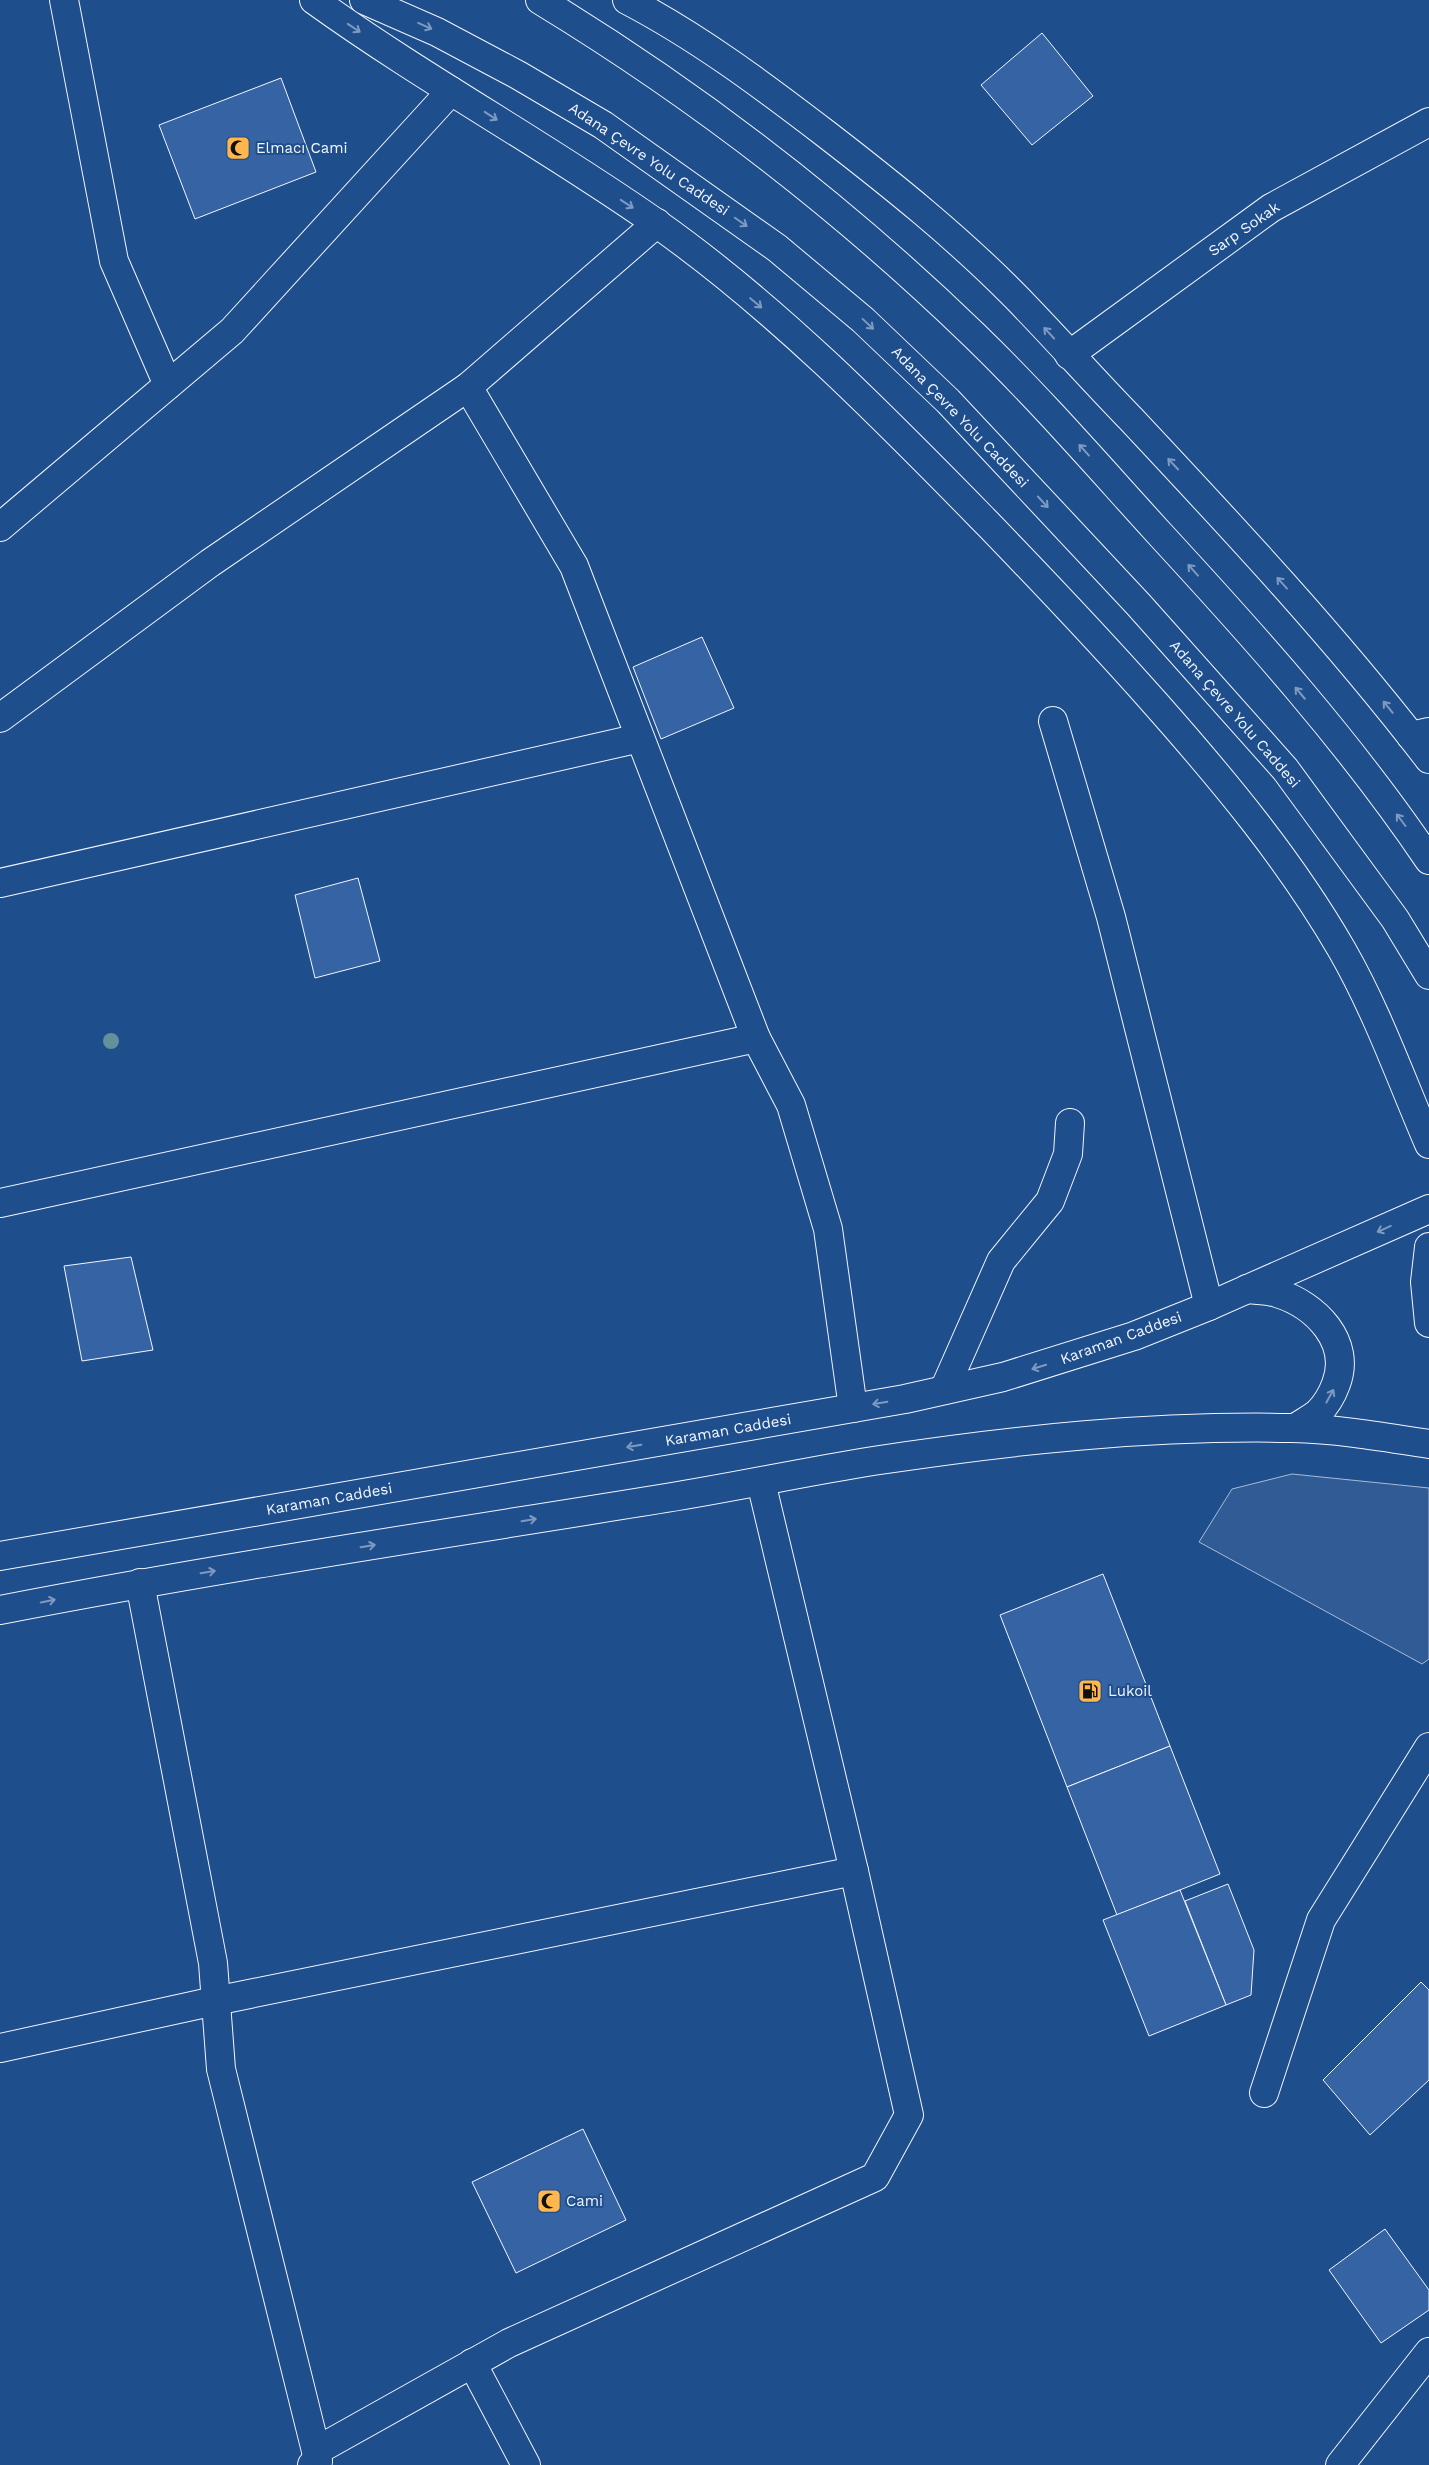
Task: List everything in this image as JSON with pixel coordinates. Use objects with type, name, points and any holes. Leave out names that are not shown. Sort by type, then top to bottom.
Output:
[{"type":"main road","points":[[64,0],[114,261],[168,385]]},
{"type":"main road","points":[[314,0],[451,91],[657,223],[773,317],[866,402],[1068,606],[1225,781],[1269,838],[1342,950],[1373,1008],[1429,1144]]},
{"type":"main road","name":"Adana Çevre Yolu Caddesi","points":[[364,0],[437,32],[518,75],[603,126],[778,248],[863,320],[968,423],[1138,604],[1285,769],[1395,919],[1429,976]]},
{"type":"main road","points":[[540,0],[641,65],[768,156],[853,226],[975,336],[1059,424],[1238,620],[1360,766],[1429,860]]},
{"type":"main road","points":[[627,0],[720,56],[888,182],[963,246],[1017,298],[1228,522],[1336,644],[1420,734],[1429,759]]},
{"type":"main road","points":[[0,527],[232,331],[451,91]]},
{"type":"main road","name":"Sarp Sokak","points":[[1069,355],[1271,208],[1429,122]]},
{"type":"main road","points":[[0,718],[210,563],[468,387],[657,223]]},
{"type":"main road","points":[[468,387],[574,566],[756,1038],[790,1104],[828,1229],[853,1408]]},
{"type":"main road","points":[[1053,721],[1112,917],[1209,1306]]},
{"type":"main road","points":[[0,883],[640,738]]},
{"type":"main road","points":[[0,1202],[756,1038]]},
{"type":"main road","points":[[944,1390],[1001,1261],[1050,1201],[1068,1154],[1070,1123]]},
{"type":"main road","name":"Karaman Caddesi","points":[[0,1556],[853,1408],[1002,1378],[1134,1336],[1209,1306],[1429,1210]]},
{"type":"main road","points":[[1429,1246],[1425,1282],[1429,1323]]},
{"type":"main road","points":[[1246,1289],[1276,1293],[1305,1306],[1325,1324],[1339,1346],[1341,1371],[1331,1397],[1318,1413],[1295,1428]]},
{"type":"main road","points":[[0,1610],[140,1583],[762,1482],[870,1462],[1085,1434],[1151,1430],[1295,1428],[1429,1444]]},
{"type":"main road","points":[[140,1583],[212,1963],[220,2069],[314,2458],[472,2363],[509,2343],[875,2177],[909,2115],[854,1871],[762,1482]]},
{"type":"main road","points":[[1264,2093],[1321,1920],[1429,1747]]},
{"type":"main road","points":[[0,2048],[216,2001],[854,1871]]},
{"type":"main road","points":[[1340,2465],[1429,2352]]},
{"type":"main road","points":[[472,2363],[526,2465]]},
{"type":"shaded area","points":[[1292,1474],[1429,1488],[1429,1659],[1422,1664],[1199,1542],[1232,1489]]},
{"type":"building","points":[[1042,33],[1093,96],[1032,145],[981,85]]},
{"type":"building","name":"Elmacı Cami","points":[[281,78],[316,172],[195,219],[159,125]]},
{"type":"building","points":[[702,637],[734,708],[661,739],[633,667]]},
{"type":"building","points":[[358,878],[380,961],[315,978],[295,895]]},
{"type":"building","points":[[131,1257],[153,1350],[82,1361],[64,1266]]},
{"type":"building","points":[[1103,1574],[1170,1746],[1067,1787],[1000,1615]]},
{"type":"building","points":[[1170,1746],[1220,1874],[1117,1915],[1067,1787]]},
{"type":"building","points":[[1228,1884],[1254,1950],[1251,1995],[1226,2005],[1185,1901]]},
{"type":"building","points":[[1180,1890],[1226,2005],[1149,2036],[1103,1920]]},
{"type":"building","points":[[1421,1982],[1429,1990],[1429,2080],[1370,2135],[1323,2080]]},
{"type":"building","name":"Cami","points":[[583,2129],[626,2220],[516,2273],[472,2182]]},
{"type":"building","points":[[1385,2229],[1429,2290],[1429,2310],[1381,2343],[1329,2270]]},
{"type":"place","name":"Elmacı Cami","points":[[238,148]]},
{"type":"place","name":"Lukoil","points":[[1090,1691]]},
{"type":"place","name":"Cami","points":[[549,2201]]}]
